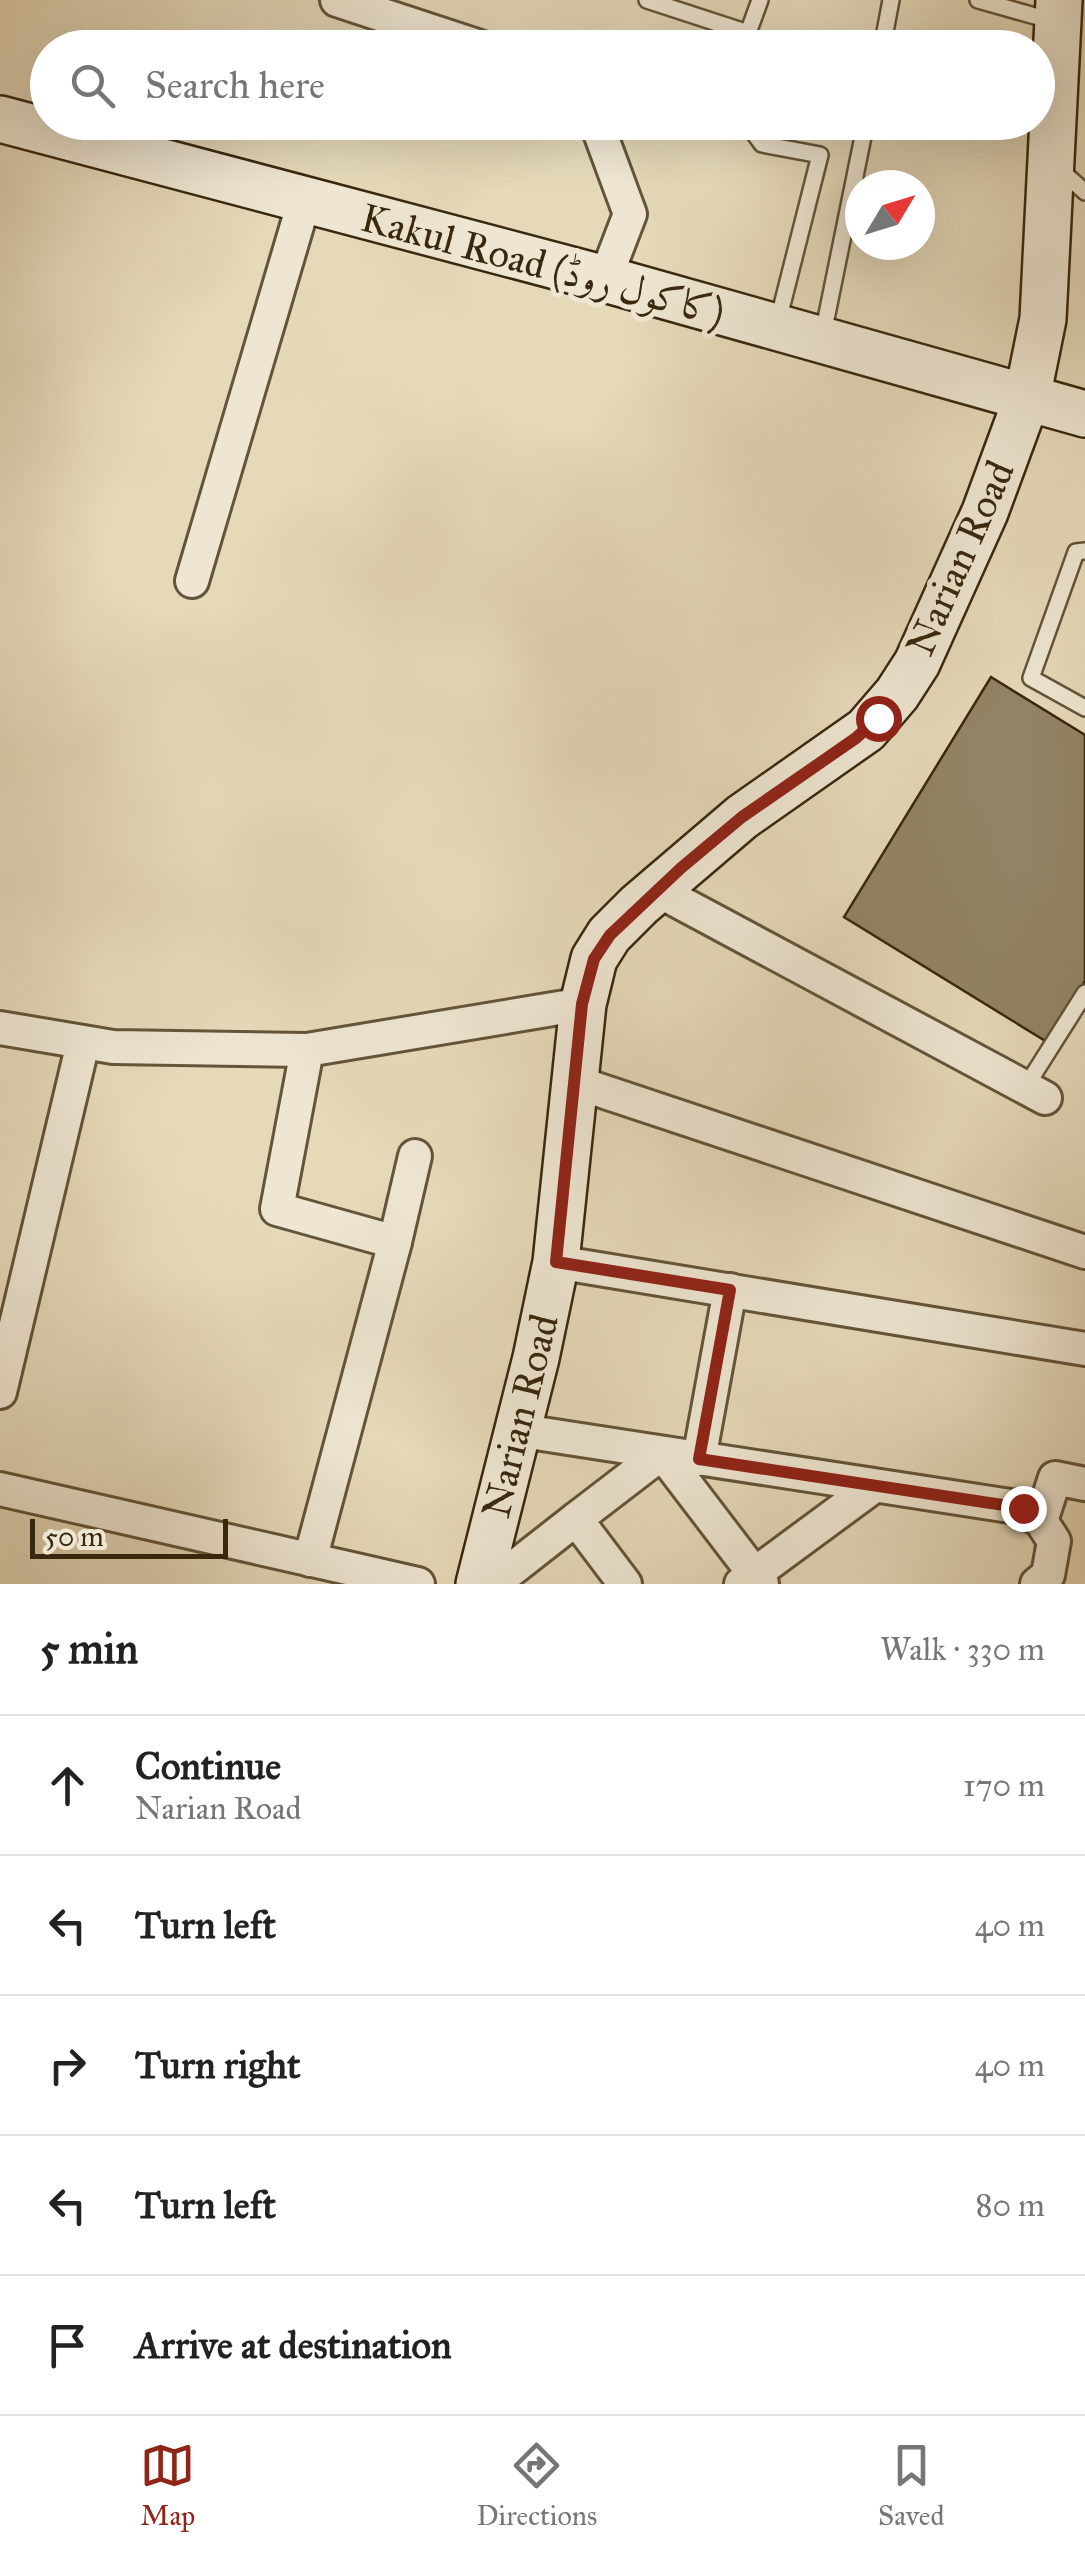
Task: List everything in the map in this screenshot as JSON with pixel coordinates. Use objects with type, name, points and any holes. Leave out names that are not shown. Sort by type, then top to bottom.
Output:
[{"type":"main road","name":"Narian Road","points":[[1055,68],[1058,11]]},
{"type":"main road","name":"Kakul Road (کاکول روڈ)","points":[[0,119],[30,127]]},
{"type":"main road","name":"Kakul Road (کاکول روڈ)","points":[[77,140],[605,278],[1085,414]]},
{"type":"main road","name":"Narian Road","points":[[479,1584],[556,1262],[582,1004],[594,959],[610,935],[656,890],[742,817],[866,730],[897,694],[917,662],[985,512],[1027,398],[1043,319],[1051,140]]},
{"type":"street","points":[[338,0],[429,30]]},
{"type":"street","points":[[603,140],[630,214],[605,278]]},
{"type":"street","points":[[192,581],[304,202]]},
{"type":"street","points":[[656,890],[1035,1093]]},
{"type":"street","points":[[0,1028],[113,1048],[307,1050],[582,1004]]},
{"type":"street","points":[[0,1392],[83,1042]]},
{"type":"street","points":[[307,1050],[278,1210],[395,1242]]},
{"type":"street","points":[[575,1082],[1085,1252]]},
{"type":"street","points":[[310,1560],[415,1156]]},
{"type":"street","points":[[556,1262],[1085,1349]]},
{"type":"street","points":[[699,1459],[730,1290]]},
{"type":"street","points":[[516,1430],[1023,1508],[1041,1521],[1054,1541],[1048,1575],[1037,1584]]},
{"type":"street","points":[[492,1584],[662,1453]]},
{"type":"street","points":[[662,1453],[752,1581],[874,1486]]},
{"type":"street","points":[[1041,1521],[1055,1478],[1085,1484]]},
{"type":"street","points":[[0,1489],[418,1584]]},
{"type":"street","points":[[576,1519],[624,1584]]},
{"type":"lane","points":[[646,0],[722,30]]},
{"type":"lane","points":[[750,30],[760,0]]},
{"type":"lane","points":[[885,30],[891,0]]},
{"type":"lane","points":[[978,0],[1058,11]]},
{"type":"lane","points":[[759,140],[762,144],[820,155],[776,327]]},
{"type":"lane","points":[[822,340],[862,140]]},
{"type":"lane","points":[[1050,162],[1085,192]]},
{"type":"lane","points":[[1085,551],[1076,552],[1031,678],[1085,708]]},
{"type":"lane","points":[[1035,1093],[1085,993]]},
{"type":"building","points":[[991,677],[1085,735],[1085,981],[1047,1042],[844,917]]},
{"type":"route","points":[[878,718],[856,738],[742,817],[681,868],[610,935],[594,959],[582,1004],[556,1262],[730,1290],[699,1459],[1023,1508]]}]
